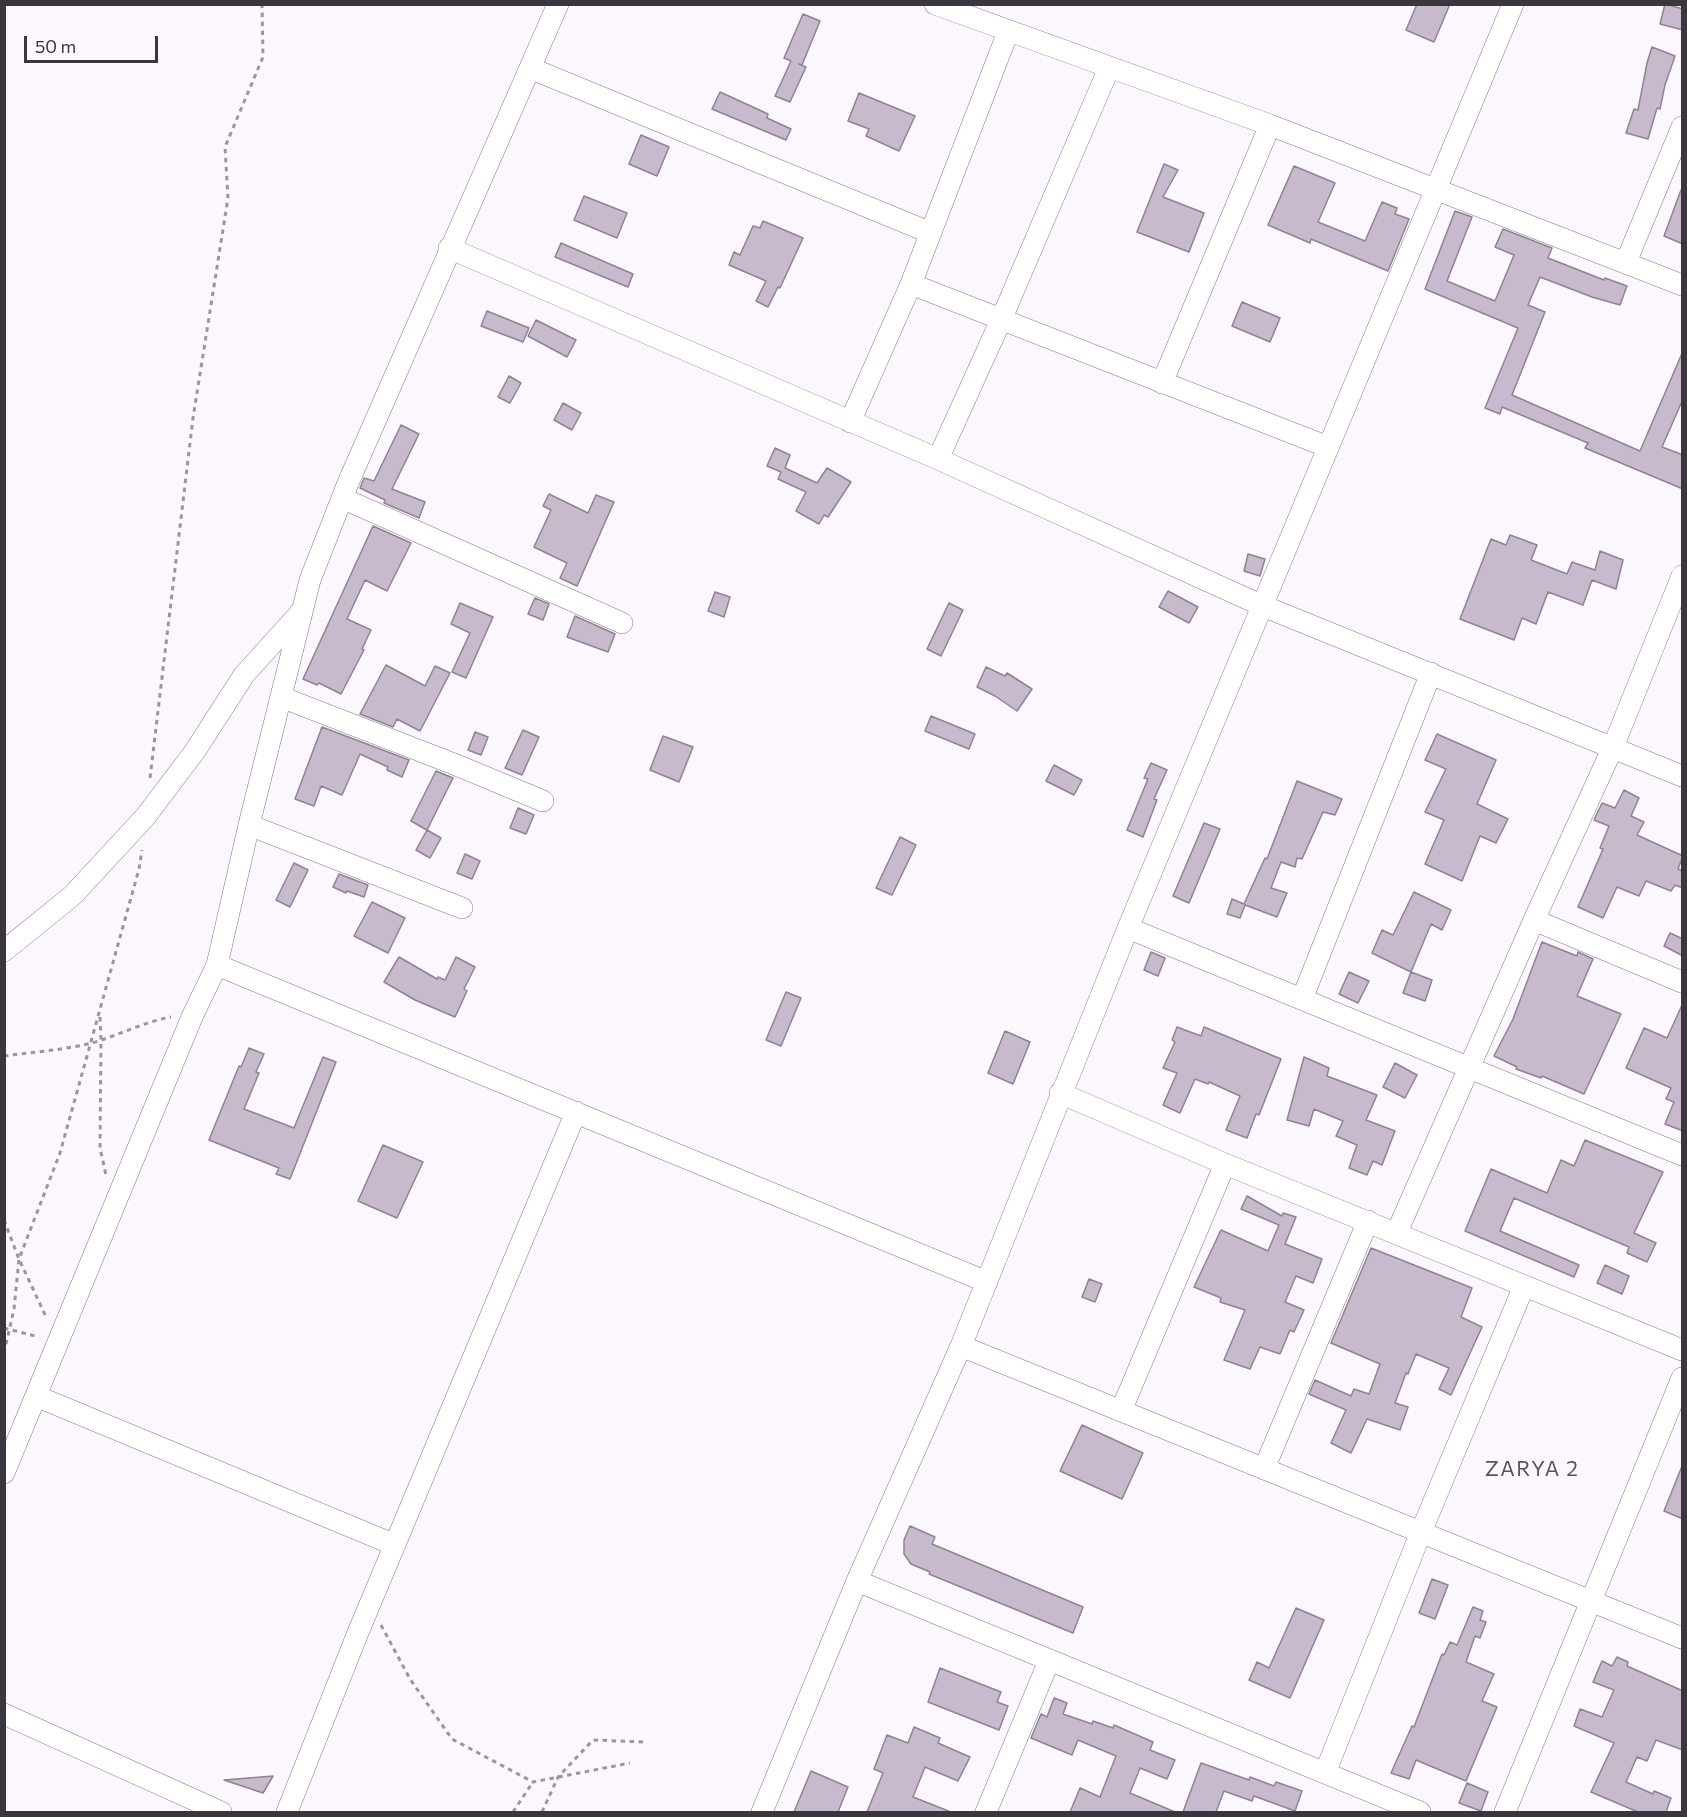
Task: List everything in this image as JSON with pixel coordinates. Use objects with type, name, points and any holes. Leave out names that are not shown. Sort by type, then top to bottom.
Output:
[{"type":"street","points":[[4,1473],[192,1017],[217,965],[310,580],[342,498],[449,248],[558,4]]},
{"type":"street","points":[[935,4],[1270,125],[1683,285]]},
{"type":"street","points":[[762,1812],[857,1581],[961,1346],[1128,928],[1513,4]]},
{"type":"street","points":[[850,422],[911,284],[1008,32]]},
{"type":"street","points":[[530,68],[931,233]]},
{"type":"street","points":[[938,459],[1001,320],[1109,68]]},
{"type":"street","points":[[1162,383],[1270,125]]},
{"type":"street","points":[[1626,262],[1683,127]]},
{"type":"street","points":[[449,248],[938,459],[1263,606],[1683,776]]},
{"type":"street","points":[[911,284],[1328,447]]},
{"type":"street","points":[[342,498],[622,623]]},
{"type":"street","points":[[1396,1232],[1613,747],[1683,576]]},
{"type":"street","points":[[4,951],[73,896],[146,816],[195,750],[244,675],[303,611]]},
{"type":"street","points":[[1302,999],[1431,673]]},
{"type":"street","points":[[281,697],[543,801]]},
{"type":"street","points":[[249,825],[462,908]]},
{"type":"street","points":[[1534,921],[1683,982]]},
{"type":"street","points":[[1128,928],[1683,1155]]},
{"type":"street","points":[[217,965],[987,1282]]},
{"type":"street","points":[[1060,1094],[1225,1164],[1683,1350]]},
{"type":"street","points":[[287,1812],[395,1545],[576,1112]]},
{"type":"street","points":[[1121,1411],[1225,1164]]},
{"type":"street","points":[[1264,1469],[1368,1221]]},
{"type":"street","points":[[1325,1773],[1421,1532],[1524,1286]]},
{"type":"street","points":[[961,1346],[1683,1638]]},
{"type":"street","points":[[1505,1812],[1683,1378]]},
{"type":"street","points":[[36,1396],[395,1545]]},
{"type":"street","points":[[857,1581],[1420,1812]]},
{"type":"street","points":[[986,1812],[1049,1661]]},
{"type":"street","points":[[4,1714],[221,1812]]},
{"type":"path","points":[[150,781],[193,418],[228,198],[225,147],[264,57],[262,4]]},
{"type":"path","points":[[4,1353],[10,1330],[20,1259],[60,1153],[139,869],[142,848]]},
{"type":"path","points":[[99,1012],[101,1039],[100,1148],[108,1187],[118,1198]]},
{"type":"path","points":[[4,1056],[91,1043],[137,1028],[153,1020],[176,1016],[192,1017]]},
{"type":"path","points":[[4,1220],[58,1342]]},
{"type":"path","points":[[4,1328],[58,1342]]},
{"type":"path","points":[[378,1620],[410,1679],[452,1738],[533,1782],[630,1763]]},
{"type":"path","points":[[542,1812],[558,1777],[593,1740],[645,1742]]},
{"type":"path","points":[[513,1812],[533,1782]]},
{"type":"building","points":[[1417,4],[1450,4],[1434,42],[1406,30]]},
{"type":"building","points":[[1665,4],[1683,9],[1683,30],[1660,24]]},
{"type":"building","points":[[803,14],[820,21],[802,65],[799,64],[806,67],[790,102],[775,96],[791,61],[784,58]]},
{"type":"building","points":[[1652,47],[1675,56],[1660,109],[1657,108],[1648,139],[1626,133],[1634,109],[1638,110]]},
{"type":"building","points":[[720,92],[768,114],[767,118],[791,129],[786,140],[712,109]]},
{"type":"building","points":[[859,93],[915,116],[899,151],[866,136],[869,129],[848,121]]},
{"type":"building","points":[[641,135],[669,147],[657,176],[629,164]]},
{"type":"building","points":[[1164,164],[1178,170],[1163,197],[1204,213],[1189,252],[1137,232]]},
{"type":"building","points":[[1294,166],[1335,183],[1318,222],[1365,241],[1382,202],[1397,208],[1395,214],[1409,219],[1388,271],[1311,239],[1310,243],[1268,225]]},
{"type":"building","points":[[1681,190],[1683,190],[1683,244],[1664,236]]},
{"type":"building","points":[[584,196],[627,213],[617,238],[574,220]]},
{"type":"building","points":[[1455,211],[1472,217],[1447,281],[1495,301],[1514,255],[1495,247],[1503,229],[1552,248],[1548,258],[1604,280],[1605,278],[1627,286],[1620,305],[1540,277],[1528,305],[1545,312],[1512,395],[1640,451],[1683,351],[1683,399],[1662,447],[1683,455],[1683,489],[1585,448],[1588,443],[1502,407],[1500,414],[1485,408],[1518,328],[1425,289]]},
{"type":"building","points":[[763,221],[803,238],[780,288],[778,287],[768,307],[756,301],[766,281],[729,265],[734,252],[740,255],[753,226],[760,228]]},
{"type":"building","points":[[561,243],[633,274],[628,287],[555,257]]},
{"type":"building","points":[[1242,302],[1280,318],[1270,342],[1232,326]]},
{"type":"building","points":[[487,311],[529,328],[523,342],[481,326]]},
{"type":"building","points":[[536,320],[576,340],[567,357],[528,336]]},
{"type":"building","points":[[509,376],[521,383],[510,403],[498,397]]},
{"type":"building","points":[[563,403],[581,413],[572,430],[554,420]]},
{"type":"building","points":[[401,425],[419,434],[392,489],[425,502],[419,518],[384,503],[385,500],[360,488],[364,478],[374,481]]},
{"type":"building","points":[[775,448],[790,455],[785,468],[817,483],[827,468],[851,482],[828,517],[824,515],[819,524],[796,511],[806,492],[778,479],[781,472],[767,466]]},
{"type":"building","points":[[549,494],[588,513],[596,495],[614,502],[577,586],[560,578],[567,563],[534,547],[551,510],[543,506]]},
{"type":"building","points":[[373,526],[411,543],[387,591],[365,580],[347,619],[371,630],[362,649],[364,650],[341,694],[319,683],[317,685],[303,679]]},
{"type":"building","points":[[1510,535],[1537,545],[1531,560],[1567,574],[1572,562],[1595,570],[1600,551],[1623,560],[1616,589],[1592,580],[1583,605],[1548,592],[1536,624],[1522,618],[1514,640],[1460,619],[1491,539],[1506,545]]},
{"type":"building","points":[[1248,554],[1265,559],[1260,576],[1244,571]]},
{"type":"building","points":[[1168,591],[1198,607],[1189,623],[1159,607]]},
{"type":"building","points":[[715,592],[730,597],[724,617],[708,611]]},
{"type":"building","points":[[535,598],[549,604],[543,620],[528,614]]},
{"type":"building","points":[[460,603],[493,617],[466,678],[452,672],[470,633],[451,624]]},
{"type":"building","points":[[949,603],[963,610],[941,656],[927,649]]},
{"type":"building","points":[[575,616],[615,634],[608,652],[567,637]]},
{"type":"building","points":[[386,665],[425,686],[435,666],[450,673],[420,731],[397,719],[393,727],[360,714]]},
{"type":"building","points":[[986,667],[1005,676],[1007,673],[1032,689],[1017,711],[977,687]]},
{"type":"building","points":[[931,716],[975,734],[969,749],[925,731]]},
{"type":"building","points":[[322,727],[409,760],[402,777],[387,770],[388,767],[360,754],[342,795],[321,786],[314,806],[295,799]]},
{"type":"building","points":[[523,730],[539,737],[522,775],[505,768]]},
{"type":"building","points":[[475,732],[488,737],[481,755],[468,750]]},
{"type":"building","points":[[1437,734],[1496,760],[1477,804],[1508,819],[1496,843],[1480,836],[1462,881],[1425,864],[1444,820],[1425,812],[1446,769],[1425,760]]},
{"type":"building","points":[[663,736],[693,747],[679,782],[650,770]]},
{"type":"building","points":[[1151,763],[1167,770],[1154,799],[1157,800],[1143,837],[1127,830],[1148,779],[1144,778]]},
{"type":"building","points":[[1054,765],[1082,780],[1074,795],[1046,781]]},
{"type":"building","points":[[436,771],[453,778],[427,830],[411,821]]},
{"type":"building","points":[[1297,781],[1342,799],[1335,815],[1323,812],[1302,859],[1297,858],[1295,867],[1281,862],[1271,888],[1287,893],[1277,917],[1245,905],[1240,918],[1227,914],[1232,899],[1244,904],[1265,858],[1267,859]]},
{"type":"building","points":[[1624,790],[1639,798],[1631,816],[1644,822],[1637,835],[1683,856],[1678,869],[1683,871],[1683,888],[1675,885],[1671,891],[1646,881],[1639,896],[1617,887],[1603,918],[1578,907],[1603,849],[1600,848],[1609,826],[1594,820],[1602,803],[1615,808]]},
{"type":"building","points":[[518,808],[534,815],[526,834],[510,828]]},
{"type":"building","points":[[1204,823],[1220,829],[1189,903],[1173,896]]},
{"type":"building","points":[[427,830],[441,838],[430,858],[416,850]]},
{"type":"building","points":[[900,837],[916,845],[892,895],[876,888]]},
{"type":"building","points":[[465,854],[480,861],[472,879],[457,873]]},
{"type":"building","points":[[294,863],[308,870],[290,907],[276,900]]},
{"type":"building","points":[[339,874],[368,885],[364,897],[333,887]]},
{"type":"building","points":[[1414,892],[1451,910],[1442,930],[1431,924],[1411,972],[1372,953],[1382,930],[1393,935]]},
{"type":"building","points":[[372,902],[405,918],[388,953],[354,936]]},
{"type":"building","points":[[1670,933],[1683,939],[1683,956],[1664,946]]},
{"type":"building","points":[[1542,942],[1577,956],[1578,952],[1593,959],[1577,996],[1621,1014],[1584,1094],[1542,1076],[1541,1078],[1516,1069],[1517,1067],[1494,1056],[1513,1019]]},
{"type":"building","points":[[1151,952],[1165,958],[1158,976],[1144,970]]},
{"type":"building","points":[[399,957],[437,979],[438,977],[445,980],[456,957],[475,967],[464,989],[467,991],[455,1017],[415,1000],[384,982]]},
{"type":"building","points":[[1349,972],[1369,981],[1358,1003],[1339,994]]},
{"type":"building","points":[[1411,972],[1432,980],[1425,1001],[1403,993]]},
{"type":"building","points":[[786,992],[801,998],[781,1046],[766,1040]]},
{"type":"building","points":[[1683,1003],[1683,1131],[1665,1124],[1674,1102],[1666,1099],[1671,1088],[1626,1068],[1644,1028],[1667,1038]]},
{"type":"building","points":[[1177,1027],[1201,1036],[1204,1027],[1281,1059],[1259,1115],[1256,1114],[1247,1138],[1226,1130],[1240,1096],[1209,1082],[1208,1084],[1195,1079],[1180,1113],[1163,1105],[1177,1073],[1163,1068],[1175,1042],[1172,1040]]},
{"type":"building","points":[[1005,1031],[1030,1042],[1013,1084],[988,1073]]},
{"type":"building","points":[[249,1048],[264,1054],[244,1109],[294,1128],[323,1057],[336,1062],[290,1179],[276,1174],[279,1168],[209,1140],[239,1066],[241,1067]]},
{"type":"building","points":[[1304,1057],[1329,1068],[1327,1076],[1377,1095],[1366,1120],[1395,1131],[1382,1165],[1373,1161],[1367,1175],[1349,1168],[1357,1145],[1336,1136],[1343,1121],[1314,1109],[1309,1126],[1287,1120]]},
{"type":"building","points":[[1395,1063],[1417,1075],[1405,1098],[1383,1087]]},
{"type":"building","points":[[1585,1140],[1663,1172],[1634,1233],[1656,1243],[1647,1262],[1627,1253],[1629,1247],[1514,1198],[1500,1231],[1579,1265],[1574,1277],[1465,1231],[1491,1169],[1547,1193],[1561,1160],[1574,1166]]},
{"type":"building","points":[[383,1145],[423,1162],[397,1218],[358,1201]]},
{"type":"building","points":[[1247,1196],[1282,1216],[1283,1213],[1296,1217],[1285,1244],[1322,1259],[1313,1283],[1296,1276],[1285,1302],[1304,1310],[1294,1332],[1290,1330],[1280,1354],[1260,1347],[1250,1369],[1224,1360],[1245,1310],[1220,1302],[1221,1298],[1194,1287],[1221,1230],[1268,1251],[1279,1225],[1241,1209]]},
{"type":"building","points":[[1371,1248],[1472,1288],[1461,1317],[1482,1327],[1451,1395],[1439,1389],[1449,1368],[1416,1354],[1395,1403],[1408,1407],[1400,1430],[1367,1419],[1351,1453],[1331,1443],[1346,1410],[1309,1394],[1315,1380],[1351,1396],[1354,1389],[1369,1394],[1380,1364],[1331,1343]]},
{"type":"building","points":[[1605,1265],[1629,1276],[1622,1294],[1597,1283]]},
{"type":"building","points":[[1089,1279],[1102,1284],[1095,1302],[1082,1297]]},
{"type":"building","points":[[1082,1425],[1143,1453],[1122,1499],[1060,1471]]},
{"type":"building","points":[[1683,1466],[1683,1519],[1664,1511]]},
{"type":"building","points":[[910,1526],[935,1537],[932,1544],[1083,1607],[1073,1633],[929,1574],[930,1572],[911,1564],[904,1554],[904,1540]]},
{"type":"building","points":[[1432,1579],[1448,1585],[1435,1619],[1419,1613]]},
{"type":"building","points":[[1473,1607],[1483,1611],[1480,1620],[1486,1622],[1480,1638],[1475,1636],[1466,1662],[1494,1674],[1482,1701],[1497,1707],[1466,1781],[1416,1760],[1409,1779],[1391,1773],[1412,1726],[1414,1727],[1442,1654],[1444,1655],[1450,1642],[1457,1645]]},
{"type":"building","points":[[1296,1608],[1324,1620],[1290,1698],[1249,1680],[1257,1662],[1269,1668]]},
{"type":"building","points":[[1617,1657],[1628,1662],[1627,1666],[1683,1691],[1683,1750],[1656,1740],[1647,1761],[1637,1757],[1626,1782],[1653,1794],[1654,1791],[1671,1798],[1666,1812],[1638,1812],[1591,1792],[1614,1743],[1574,1726],[1580,1709],[1602,1717],[1614,1690],[1593,1682],[1602,1661],[1612,1666]]},
{"type":"building","points":[[940,1668],[1001,1692],[997,1702],[1008,1706],[999,1730],[928,1702]]},
{"type":"building","points":[[1054,1698],[1067,1703],[1063,1714],[1092,1724],[1093,1721],[1113,1728],[1114,1725],[1153,1742],[1150,1750],[1175,1760],[1167,1779],[1140,1768],[1130,1793],[1175,1812],[1070,1812],[1080,1788],[1100,1797],[1116,1756],[1078,1740],[1072,1755],[1031,1738],[1041,1714],[1047,1717]]},
{"type":"building","points":[[914,1727],[940,1738],[938,1743],[970,1757],[958,1781],[925,1767],[913,1797],[951,1812],[867,1812],[883,1773],[874,1769],[887,1735],[908,1743]]},
{"type":"building","points":[[1201,1763],[1249,1780],[1250,1777],[1274,1786],[1276,1782],[1302,1791],[1295,1811],[1254,1796],[1252,1801],[1224,1791],[1216,1812],[1183,1812]]},
{"type":"building","points":[[811,1771],[848,1787],[838,1812],[794,1812]]},
{"type":"building","points":[[273,1776],[263,1793],[224,1780]]},
{"type":"building","points":[[1467,1783],[1488,1792],[1481,1811],[1459,1803]]},
{"type":"district","name":"ZARYA 2","points":[[1532,1469]]}]
